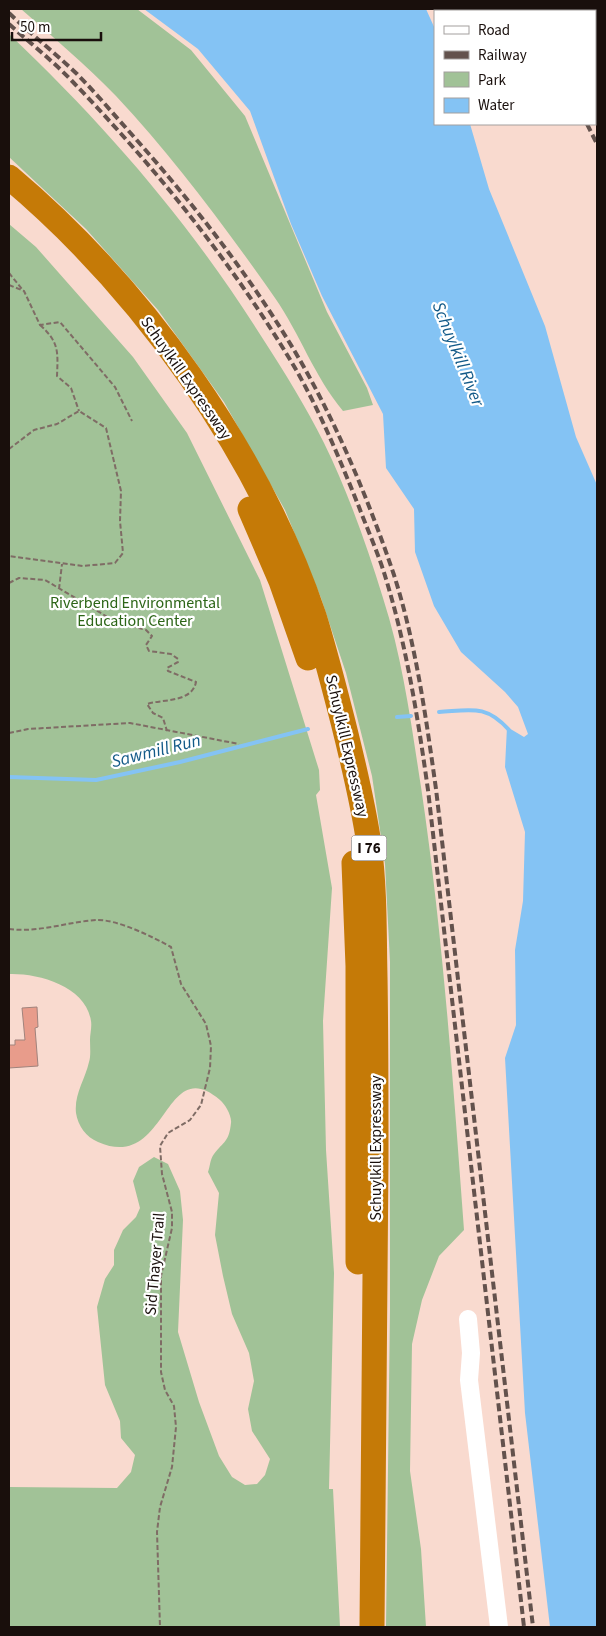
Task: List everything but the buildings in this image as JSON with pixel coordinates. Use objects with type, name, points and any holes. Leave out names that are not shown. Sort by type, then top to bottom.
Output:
[{"type":"highway","name":"Schuylkill Expressway","points":[[9,177],[64,228],[136,307],[175,356],[232,443],[258,488],[313,614],[349,747],[364,812],[374,897],[377,1076],[372,1627]]},
{"type":"highway","name":"Schuylkill Expressway","points":[[9,196],[68,253],[133,325],[208,431],[247,504],[285,590],[315,680],[342,786],[356,888],[358,966],[358,1627]]},
{"type":"lane","points":[[468,1319],[471,1360],[469,1380],[499,1627]]},
{"type":"path","points":[[9,273],[24,291],[40,325],[54,338],[58,355],[57,376],[71,388],[79,411],[106,428],[121,491],[120,522],[123,553],[114,563],[83,566],[9,556]]},
{"type":"path","points":[[9,285],[24,291]]},
{"type":"path","points":[[40,325],[60,322],[115,387],[132,422]]},
{"type":"path","points":[[9,449],[34,430],[57,424],[79,411]]},
{"type":"path","points":[[59,589],[62,563]]},
{"type":"path","points":[[9,583],[19,578],[45,580],[116,622],[146,630],[152,636],[146,645],[149,651],[170,654],[178,659],[178,662],[167,668],[168,671],[196,682],[190,693],[168,701],[147,704],[153,713],[163,718],[167,731]]},
{"type":"path","points":[[9,733],[28,728],[97,723],[130,723],[239,744]]},
{"type":"path","name":"Sid Thayer Trail","points":[[9,929],[23,931],[98,920],[121,925],[166,944],[171,947],[175,955],[176,972],[181,984],[206,1024],[211,1046],[210,1068],[201,1105],[190,1120],[168,1133],[160,1146],[162,1174],[172,1212],[172,1228],[161,1276],[161,1372],[165,1390],[174,1406],[176,1427],[172,1467],[160,1507],[158,1532],[160,1627]]},
{"type":"green space","points":[[21,9],[137,9],[191,50],[245,116],[327,312],[367,388],[373,405],[343,411],[324,384],[275,298],[179,169],[116,96]]},
{"type":"green space","points":[[9,34],[80,105],[146,178],[177,216],[235,296],[263,339],[303,403],[333,462],[364,539],[390,621],[410,715],[429,842],[447,1008],[464,1230],[439,1256],[422,1300],[412,1344],[410,1471],[421,1549],[426,1627],[386,1627],[390,1309],[390,962],[385,864],[372,776],[346,673],[321,598],[285,510],[224,402],[158,310],[86,229],[9,157]]},
{"type":"green space","name":"Riverbend Environmental Education Center","points":[[9,224],[36,247],[133,357],[187,433],[260,580],[319,770],[320,790],[316,795],[332,888],[323,1021],[326,1150],[334,1273],[329,1489],[333,1489],[340,1627],[9,1627],[9,1487],[117,1488],[131,1472],[135,1455],[121,1438],[120,1421],[105,1385],[97,1307],[105,1279],[114,1265],[114,1250],[123,1230],[136,1217],[140,1208],[133,1181],[139,1167],[154,1157],[168,1164],[180,1191],[183,1220],[178,1332],[199,1402],[219,1456],[232,1477],[245,1485],[257,1484],[265,1475],[270,1459],[252,1431],[248,1409],[254,1381],[249,1353],[232,1314],[215,1235],[219,1193],[208,1172],[213,1156],[229,1134],[231,1120],[228,1110],[220,1100],[201,1089],[187,1090],[175,1100],[139,1142],[121,1147],[94,1140],[83,1130],[76,1113],[78,1093],[90,1057],[91,1021],[87,1009],[71,990],[59,984],[33,976],[9,974]]},
{"type":"water","name":"Schuylkill River","points":[[144,9],[426,9],[434,27],[434,125],[470,125],[489,189],[545,326],[576,437],[597,485],[597,1627],[550,1627],[525,1413],[505,1058],[516,1025],[515,950],[523,901],[525,832],[505,767],[507,727],[524,737],[528,734],[518,707],[505,692],[461,652],[434,606],[415,552],[414,509],[386,468],[383,414],[322,296],[291,224],[250,111],[198,49]]},
{"type":"waterway","name":"Sawmill Run","points":[[439,712],[469,710],[485,712],[493,716],[509,730]]},
{"type":"waterway","name":"Sawmill Run","points":[[397,717],[411,716]]},
{"type":"waterway","name":"Sawmill Run","points":[[9,777],[96,780],[180,762],[308,729]]},
{"type":"railway","points":[[9,13],[77,74],[149,154],[194,207],[276,320],[309,376],[350,459],[394,575],[414,654],[436,789],[533,1627]]},
{"type":"railway","points":[[9,24],[65,74],[131,145],[187,211],[263,317],[297,371],[317,409],[343,468],[383,570],[406,657],[428,790],[524,1627]]},
{"type":"railway","points":[[588,125],[597,144]]}]
